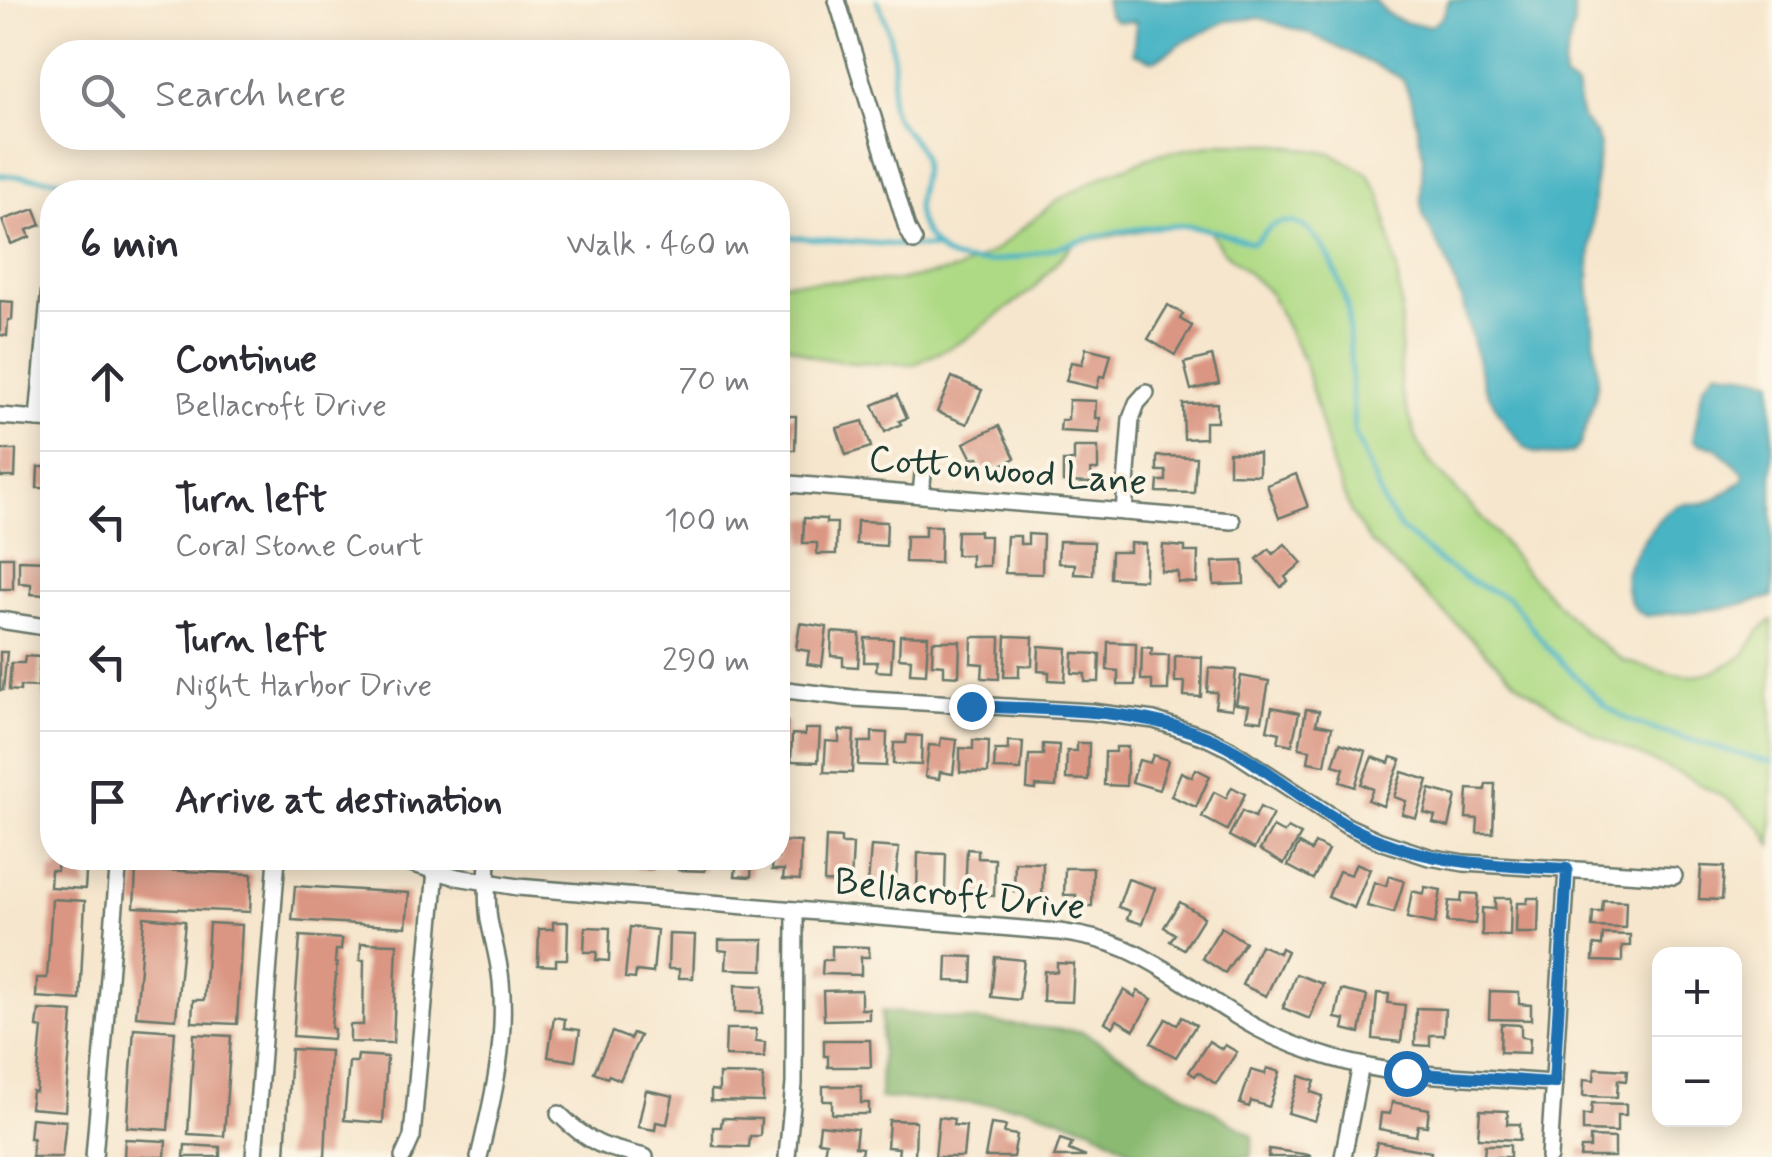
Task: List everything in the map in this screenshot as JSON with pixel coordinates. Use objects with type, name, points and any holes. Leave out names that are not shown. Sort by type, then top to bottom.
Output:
[{"type":"street","points":[[837,0],[914,241]]},
{"type":"street","points":[[1124,512],[1130,419],[1146,393]]},
{"type":"street","points":[[0,416],[40,419]]},
{"type":"street","points":[[920,494],[923,474]]},
{"type":"street","name":"Cottonwood Lane","points":[[790,484],[1232,520]]},
{"type":"street","points":[[0,620],[40,626]]},
{"type":"street","points":[[790,690],[1154,720],[1230,749],[1347,826],[1429,857],[1464,863],[1674,876]]},
{"type":"street","points":[[1550,1157],[1567,869]]},
{"type":"street","points":[[94,1157],[118,870]]},
{"type":"street","points":[[254,1157],[277,870]]},
{"type":"street","points":[[403,1157],[412,1137],[436,870]]},
{"type":"street","name":"Bellacroft Drive","points":[[436,870],[486,883],[1087,936],[1142,957],[1258,1028],[1306,1048],[1361,1065],[1432,1076],[1554,1083]]},
{"type":"street","points":[[478,1157],[502,1037],[501,982],[488,916],[487,870]]},
{"type":"street","points":[[787,1157],[794,1084],[795,910]]},
{"type":"street","points":[[1344,1157],[1361,1065]]},
{"type":"street","points":[[559,1114],[588,1140],[608,1149],[646,1157]]},
{"type":"green space","points":[[1222,143],[1273,144],[1331,153],[1367,173],[1381,196],[1397,270],[1401,308],[1400,389],[1418,442],[1429,461],[1521,566],[1585,632],[1624,661],[1670,674],[1696,676],[1743,656],[1760,630],[1772,620],[1772,845],[1762,828],[1732,802],[1595,735],[1519,684],[1370,542],[1351,513],[1333,468],[1305,364],[1270,293],[1222,250],[1208,228],[1171,225],[1074,243],[1032,290],[963,341],[915,364],[852,363],[814,357],[790,346],[790,282],[895,281],[957,270],[996,250],[1056,201],[1103,176],[1159,154]]},
{"type":"green space","points":[[882,1011],[1083,1032],[1253,1136],[1250,1157],[1141,1157],[1092,1128],[1023,1106],[880,1098]]},
{"type":"water","points":[[1105,0],[1375,0],[1399,20],[1431,26],[1443,16],[1449,0],[1574,0],[1574,24],[1564,79],[1576,87],[1582,119],[1600,146],[1589,281],[1598,379],[1580,445],[1573,452],[1557,456],[1526,448],[1507,426],[1484,386],[1463,305],[1447,261],[1424,218],[1423,154],[1412,102],[1402,78],[1310,34],[1260,18],[1227,21],[1152,60],[1133,53],[1136,22],[1116,21],[1108,14]]},
{"type":"water","points":[[1717,370],[1772,380],[1772,597],[1725,608],[1646,616],[1632,604],[1626,584],[1627,571],[1646,536],[1672,508],[1708,502],[1743,480],[1742,471],[1715,447],[1693,440],[1703,386]]},
{"type":"building","points":[[35,209],[40,225],[27,230],[30,237],[11,244],[2,220]]},
{"type":"building","points":[[0,301],[13,302],[7,336],[0,335]]},
{"type":"building","points":[[1168,305],[1183,314],[1180,319],[1192,326],[1175,355],[1148,339]]},
{"type":"building","points":[[1086,348],[1111,354],[1105,377],[1100,376],[1097,388],[1066,381],[1071,362],[1082,364]]},
{"type":"building","points":[[1212,356],[1219,383],[1191,390],[1184,363]]},
{"type":"building","points":[[952,377],[982,390],[967,424],[937,412]]},
{"type":"building","points":[[897,395],[907,418],[885,432],[873,405]]},
{"type":"building","points":[[1069,400],[1096,401],[1099,433],[1060,431],[1061,420],[1068,420]]},
{"type":"building","points":[[1217,403],[1217,422],[1205,422],[1205,438],[1184,439],[1183,404]]},
{"type":"building","points":[[790,416],[796,416],[795,450],[790,450]]},
{"type":"building","points":[[863,421],[871,447],[846,455],[837,428]]},
{"type":"building","points":[[999,426],[1015,458],[986,473],[978,457],[972,459],[964,443]]},
{"type":"building","points":[[1074,447],[1098,447],[1098,470],[1091,470],[1091,483],[1063,482],[1063,461],[1074,461]]},
{"type":"building","points":[[0,450],[16,450],[15,477],[0,477]]},
{"type":"building","points":[[1229,452],[1259,453],[1259,475],[1229,474]]},
{"type":"building","points":[[1157,456],[1196,457],[1194,493],[1157,492],[1158,481],[1166,481],[1166,471],[1157,471]]},
{"type":"building","points":[[1296,474],[1308,507],[1279,518],[1267,485]]},
{"type":"building","points":[[804,518],[837,523],[836,554],[817,554],[817,543],[803,543]]},
{"type":"building","points":[[857,521],[887,522],[886,546],[856,544]]},
{"type":"building","points":[[925,526],[941,526],[940,563],[905,562],[906,536],[925,536]]},
{"type":"building","points":[[957,531],[979,531],[979,536],[990,536],[989,566],[971,566],[971,555],[956,555]]},
{"type":"building","points":[[1028,534],[1043,535],[1042,574],[1005,573],[1007,536],[1020,536],[1020,544],[1028,544]]},
{"type":"building","points":[[1059,541],[1094,542],[1093,575],[1074,574],[1075,564],[1058,563]]},
{"type":"building","points":[[1130,543],[1146,544],[1145,580],[1110,578],[1111,552],[1130,552]]},
{"type":"building","points":[[1285,544],[1302,563],[1285,577],[1288,581],[1281,587],[1257,559],[1269,549],[1273,554]]},
{"type":"building","points":[[1163,545],[1198,552],[1197,583],[1178,582],[1178,572],[1161,571]]},
{"type":"building","points":[[0,557],[13,557],[13,589],[0,589]]},
{"type":"building","points":[[19,560],[40,561],[40,595],[31,594],[31,584],[19,583]]},
{"type":"building","points":[[1243,561],[1244,584],[1214,585],[1213,562]]},
{"type":"building","points":[[800,623],[827,627],[822,666],[807,664],[809,651],[796,649]]},
{"type":"building","points":[[832,632],[860,634],[858,667],[843,666],[843,657],[831,656]]},
{"type":"building","points":[[900,635],[928,636],[926,674],[910,673],[911,659],[899,658]]},
{"type":"building","points":[[1006,636],[1033,637],[1032,666],[1019,665],[1019,677],[1004,677]]},
{"type":"building","points":[[972,637],[1000,637],[999,679],[982,678],[983,664],[971,663]]},
{"type":"building","points":[[865,638],[893,639],[891,672],[876,671],[877,662],[864,662]]},
{"type":"building","points":[[933,641],[960,641],[959,676],[944,675],[944,665],[932,664]]},
{"type":"building","points":[[1108,642],[1136,643],[1135,685],[1118,685],[1118,671],[1107,670]]},
{"type":"building","points":[[1039,646],[1067,648],[1065,681],[1049,680],[1049,672],[1038,671]]},
{"type":"building","points":[[1142,647],[1152,648],[1151,655],[1169,655],[1168,690],[1152,690],[1152,680],[1141,680]]},
{"type":"building","points":[[0,652],[7,652],[3,690],[0,690]]},
{"type":"building","points":[[1073,653],[1100,654],[1099,682],[1085,682],[1085,674],[1072,673]]},
{"type":"building","points":[[25,656],[40,657],[38,687],[9,690],[11,663],[24,663]]},
{"type":"building","points":[[1175,656],[1202,657],[1201,697],[1184,696],[1185,682],[1175,682]]},
{"type":"building","points":[[1209,668],[1236,670],[1232,709],[1215,707],[1217,692],[1207,692]]},
{"type":"building","points":[[1241,676],[1269,681],[1262,721],[1246,719],[1249,706],[1236,704]]},
{"type":"building","points":[[1272,707],[1299,713],[1292,745],[1278,742],[1280,733],[1267,730]]},
{"type":"building","points":[[1306,709],[1319,711],[1316,724],[1332,727],[1325,765],[1308,762],[1310,750],[1299,748]]},
{"type":"building","points":[[805,729],[820,729],[818,762],[791,761],[792,734],[805,735]]},
{"type":"building","points":[[839,730],[854,731],[852,773],[824,772],[826,741],[839,742]]},
{"type":"building","points":[[872,732],[887,733],[886,766],[858,765],[859,742],[872,742]]},
{"type":"building","points":[[907,735],[922,736],[921,765],[893,764],[894,743],[906,743]]},
{"type":"building","points":[[941,738],[957,740],[953,774],[940,772],[939,779],[925,777],[929,745],[940,746]]},
{"type":"building","points":[[973,740],[989,741],[988,773],[960,772],[960,748],[973,749]]},
{"type":"building","points":[[1008,741],[1023,742],[1021,770],[994,769],[995,750],[1008,750]]},
{"type":"building","points":[[1077,743],[1089,743],[1088,780],[1066,779],[1067,751],[1077,751]]},
{"type":"building","points":[[1340,743],[1366,751],[1355,787],[1340,782],[1344,768],[1333,765]]},
{"type":"building","points":[[1043,744],[1059,745],[1056,787],[1027,789],[1029,755],[1043,755]]},
{"type":"building","points":[[1116,747],[1128,747],[1126,786],[1104,785],[1105,752],[1116,752]]},
{"type":"building","points":[[1153,755],[1168,760],[1159,790],[1132,782],[1139,760],[1150,763]]},
{"type":"building","points":[[1372,757],[1389,763],[1391,757],[1401,760],[1383,806],[1368,800],[1373,789],[1361,784]]},
{"type":"building","points":[[1196,769],[1210,776],[1196,807],[1171,796],[1181,772],[1192,777]]},
{"type":"building","points":[[1402,772],[1428,780],[1416,818],[1402,814],[1406,801],[1394,797]]},
{"type":"building","points":[[1486,784],[1495,784],[1493,833],[1477,833],[1478,819],[1466,818],[1468,789],[1485,790]]},
{"type":"building","points":[[1232,787],[1245,794],[1227,830],[1202,817],[1214,792],[1226,798]]},
{"type":"building","points":[[1430,789],[1456,796],[1449,827],[1433,823],[1435,816],[1424,813]]},
{"type":"building","points":[[1260,807],[1273,814],[1254,849],[1229,836],[1242,811],[1255,817]]},
{"type":"building","points":[[1273,827],[1284,833],[1288,828],[1301,835],[1284,864],[1260,850]]},
{"type":"building","points":[[826,837],[841,838],[841,844],[853,844],[851,883],[824,882]]},
{"type":"building","points":[[790,842],[801,842],[800,880],[783,879],[784,870],[790,870]]},
{"type":"building","points":[[1315,843],[1328,850],[1313,879],[1288,866],[1299,844],[1311,851]]},
{"type":"building","points":[[871,846],[899,848],[895,887],[868,885]]},
{"type":"building","points":[[967,849],[978,850],[978,858],[995,859],[994,896],[965,895]]},
{"type":"building","points":[[918,853],[946,854],[945,891],[917,890]]},
{"type":"building","points":[[1015,862],[1043,863],[1042,902],[1026,901],[1026,892],[1014,891]]},
{"type":"building","points":[[1356,863],[1370,869],[1354,908],[1328,897],[1339,871],[1351,875]]},
{"type":"building","points":[[1701,866],[1724,867],[1722,900],[1699,899]]},
{"type":"building","points":[[1065,868],[1093,868],[1092,906],[1076,906],[1076,895],[1064,895]]},
{"type":"building","points":[[51,870],[86,870],[85,889],[50,887]]},
{"type":"building","points":[[136,870],[252,874],[250,912],[134,907]]},
{"type":"building","points":[[736,870],[751,870],[751,877],[735,876]]},
{"type":"building","points":[[1389,876],[1404,881],[1394,913],[1367,906],[1374,882],[1386,886]]},
{"type":"building","points":[[1128,879],[1155,888],[1142,924],[1127,919],[1130,911],[1118,907]]},
{"type":"building","points":[[295,886],[409,893],[406,927],[292,920]]},
{"type":"building","points":[[1425,887],[1441,890],[1435,924],[1407,918],[1412,891],[1424,894]]},
{"type":"building","points":[[1462,893],[1478,894],[1475,924],[1447,922],[1449,901],[1461,902]]},
{"type":"building","points":[[1495,898],[1511,898],[1510,936],[1482,935],[1482,908],[1495,909]]},
{"type":"building","points":[[1528,898],[1539,898],[1538,933],[1516,933],[1517,903],[1527,903]]},
{"type":"building","points":[[52,899],[85,901],[80,1000],[36,997],[37,978],[47,978]]},
{"type":"building","points":[[1603,900],[1626,901],[1625,928],[1592,927],[1593,912],[1602,912]]},
{"type":"building","points":[[1180,902],[1204,917],[1184,949],[1170,941],[1175,934],[1164,927]]},
{"type":"building","points":[[144,917],[185,921],[176,1019],[136,1016]]},
{"type":"building","points":[[553,922],[568,922],[567,959],[556,959],[556,966],[538,965],[539,929],[553,929]]},
{"type":"building","points":[[209,923],[242,925],[237,1024],[192,1022],[193,1000],[204,1000]]},
{"type":"building","points":[[585,927],[610,928],[609,961],[596,960],[597,952],[584,952]]},
{"type":"building","points":[[630,927],[657,930],[653,973],[636,971],[635,979],[625,978]]},
{"type":"building","points":[[1221,927],[1245,942],[1225,973],[1202,958]]},
{"type":"building","points":[[669,934],[695,935],[693,978],[679,978],[679,969],[668,969]]},
{"type":"building","points":[[1603,934],[1630,935],[1630,946],[1622,946],[1622,962],[1593,961],[1594,945],[1602,946]]},
{"type":"building","points":[[300,936],[342,939],[341,950],[336,950],[333,1039],[293,1036]]},
{"type":"building","points":[[719,940],[764,940],[763,970],[726,969],[727,951],[719,950]]},
{"type":"building","points":[[361,943],[397,944],[393,1043],[350,1042],[350,1025],[363,1025]]},
{"type":"building","points":[[1260,945],[1279,953],[1281,948],[1287,951],[1266,996],[1242,985]]},
{"type":"building","points":[[832,946],[869,947],[869,957],[861,957],[861,975],[822,974],[823,960],[832,960]]},
{"type":"building","points":[[947,956],[973,957],[972,982],[946,981]]},
{"type":"building","points":[[995,957],[1024,960],[1019,1000],[991,997]]},
{"type":"building","points":[[1057,963],[1074,964],[1072,1002],[1043,1001],[1044,971],[1057,972]]},
{"type":"building","points":[[1296,974],[1323,984],[1310,1019],[1283,1008]]},
{"type":"building","points":[[735,985],[763,986],[763,1013],[735,1012]]},
{"type":"building","points":[[861,990],[861,1009],[869,1009],[869,1019],[824,1020],[823,991]]},
{"type":"building","points":[[1124,990],[1135,997],[1138,991],[1152,999],[1134,1030],[1117,1020],[1113,1027],[1105,1022]]},
{"type":"building","points":[[1341,990],[1367,996],[1360,1033],[1343,1029],[1345,1020],[1335,1018]]},
{"type":"building","points":[[1490,991],[1519,992],[1519,1004],[1531,1005],[1531,1020],[1489,1019]]},
{"type":"building","points":[[1377,993],[1389,994],[1388,1003],[1405,1005],[1401,1042],[1373,1039]]},
{"type":"building","points":[[1416,1008],[1445,1009],[1444,1035],[1430,1035],[1430,1046],[1415,1045]]},
{"type":"building","points":[[39,1010],[73,1012],[65,1111],[30,1108],[32,1091],[36,1092],[42,1028],[37,1027]]},
{"type":"building","points":[[554,1017],[565,1019],[564,1028],[580,1030],[575,1061],[548,1057]]},
{"type":"building","points":[[1182,1017],[1196,1025],[1176,1057],[1151,1043],[1166,1019],[1177,1025]]},
{"type":"building","points":[[1501,1024],[1521,1025],[1521,1037],[1530,1038],[1529,1053],[1500,1052]]},
{"type":"building","points":[[134,1028],[175,1031],[168,1130],[127,1127]]},
{"type":"building","points":[[726,1029],[756,1029],[756,1041],[765,1042],[764,1057],[725,1056]]},
{"type":"building","points":[[612,1032],[630,1039],[633,1033],[640,1036],[620,1080],[594,1072]]},
{"type":"building","points":[[194,1034],[231,1036],[224,1136],[188,1134]]},
{"type":"building","points":[[824,1040],[870,1040],[871,1067],[828,1067]]},
{"type":"building","points":[[1209,1041],[1237,1052],[1216,1084],[1198,1072],[1195,1076],[1189,1072]]},
{"type":"building","points":[[291,1049],[330,1051],[325,1157],[285,1157]]},
{"type":"building","points":[[358,1055],[387,1057],[383,1123],[344,1120],[349,1062],[357,1062]]},
{"type":"building","points":[[1267,1068],[1280,1072],[1269,1107],[1251,1101],[1249,1107],[1240,1104],[1251,1070],[1265,1074]]},
{"type":"building","points":[[1595,1068],[1627,1070],[1626,1081],[1618,1080],[1617,1097],[1583,1096],[1584,1079],[1594,1080]]},
{"type":"building","points":[[719,1074],[763,1075],[763,1102],[711,1101],[711,1090],[719,1091]]},
{"type":"building","points":[[1300,1076],[1315,1081],[1311,1092],[1323,1096],[1315,1121],[1288,1113]]},
{"type":"building","points":[[823,1086],[861,1086],[861,1103],[869,1103],[869,1114],[832,1114],[832,1101],[823,1101]]},
{"type":"building","points":[[646,1090],[673,1096],[667,1124],[656,1122],[655,1130],[638,1127]]},
{"type":"building","points":[[1392,1102],[1429,1109],[1427,1126],[1418,1125],[1416,1136],[1379,1129],[1381,1113],[1390,1114]]},
{"type":"building","points":[[1592,1103],[1626,1104],[1626,1115],[1617,1115],[1617,1132],[1583,1131],[1583,1115],[1591,1115]]},
{"type":"building","points":[[1480,1110],[1508,1111],[1507,1124],[1520,1124],[1520,1140],[1478,1138]]},
{"type":"building","points":[[939,1117],[954,1119],[953,1125],[966,1126],[963,1157],[935,1157]]},
{"type":"building","points":[[31,1118],[66,1121],[62,1157],[32,1157]]},
{"type":"building","points":[[722,1118],[761,1119],[760,1136],[750,1136],[749,1147],[713,1146],[713,1127],[721,1127]]},
{"type":"building","points":[[889,1120],[916,1121],[915,1157],[898,1157],[899,1148],[887,1147]]},
{"type":"building","points":[[991,1124],[1006,1126],[1004,1133],[1017,1135],[1013,1157],[985,1157]]},
{"type":"building","points":[[820,1125],[857,1129],[855,1147],[862,1148],[861,1157],[824,1154],[826,1142],[818,1141]]},
{"type":"building","points":[[1590,1137],[1615,1138],[1615,1157],[1580,1157],[1581,1148],[1590,1148]]},
{"type":"building","points":[[125,1139],[166,1141],[165,1157],[124,1157]]},
{"type":"building","points":[[1060,1139],[1072,1143],[1069,1150],[1086,1157],[1054,1157]]},
{"type":"building","points":[[1377,1142],[1431,1152],[1430,1157],[1374,1157]]},
{"type":"building","points":[[185,1145],[220,1147],[220,1157],[184,1157]]},
{"type":"building","points":[[1485,1145],[1510,1145],[1510,1157],[1484,1157]]},
{"type":"building","points":[[1269,1149],[1310,1155],[1310,1157],[1268,1157]]},
{"type":"waterway","points":[[877,0],[891,46],[893,112],[922,157],[918,216],[926,235],[942,252],[951,258],[983,262],[1149,227],[1212,230],[1252,243],[1276,224],[1291,222],[1304,227],[1316,237],[1340,283],[1348,312],[1354,432],[1386,508],[1401,529],[1445,566],[1510,599],[1547,647],[1604,705],[1626,719],[1772,762]]},
{"type":"waterway","points":[[0,175],[65,180]]},
{"type":"waterway","points":[[790,237],[936,248]]},
{"type":"route","points":[[971,706],[1092,712],[1154,720],[1230,749],[1347,826],[1396,847],[1464,863],[1567,869],[1554,1083],[1406,1073]]}]
